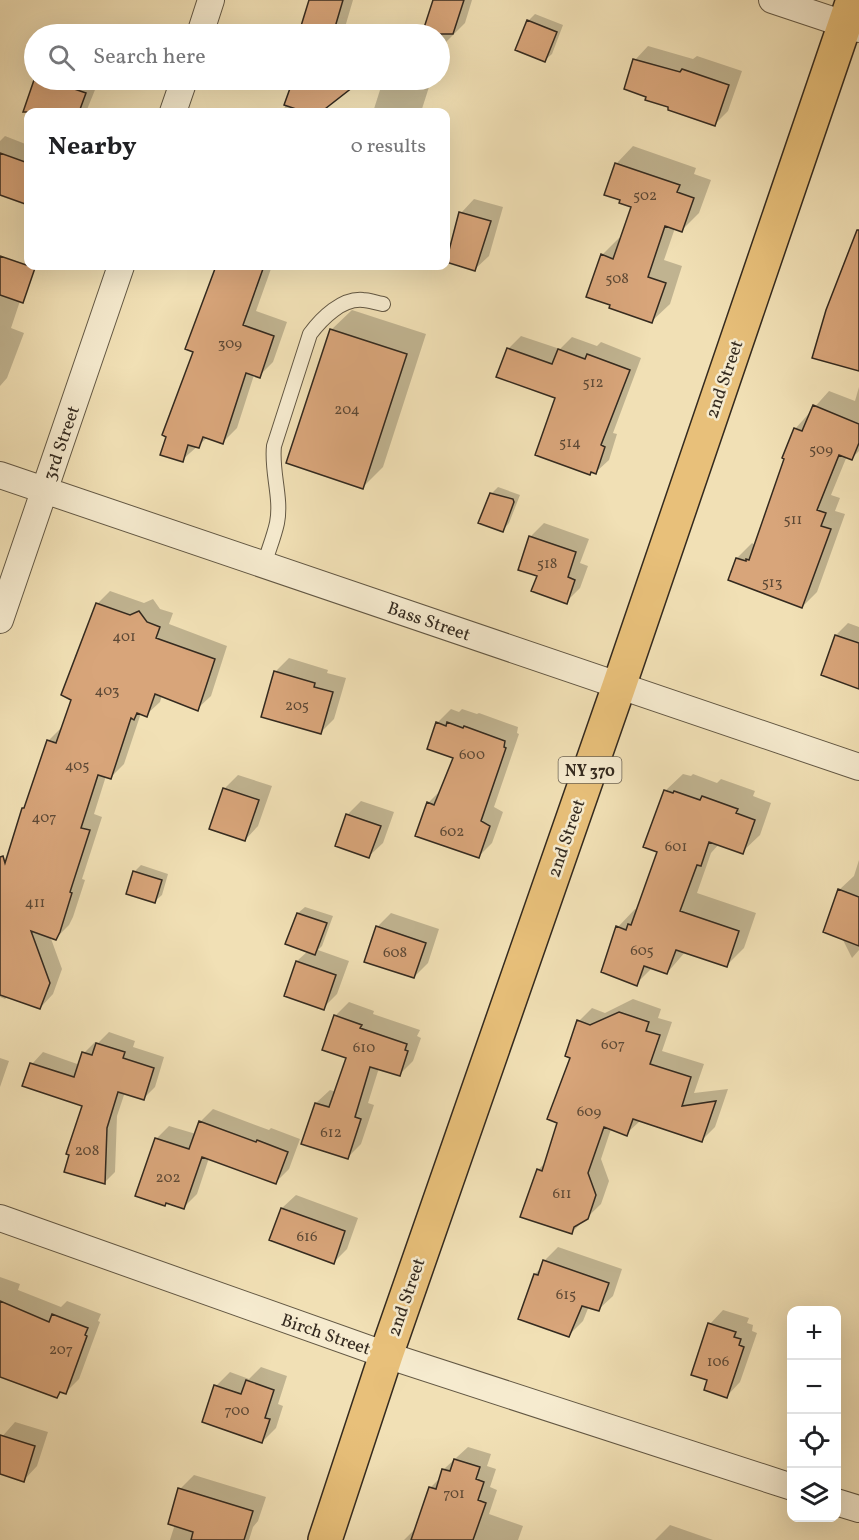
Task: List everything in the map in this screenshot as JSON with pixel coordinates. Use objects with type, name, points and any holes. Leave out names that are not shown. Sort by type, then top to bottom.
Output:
[{"type":"main road","name":"2nd Street","points":[[325,1540],[386,1355],[852,18]]},
{"type":"street","points":[[203,24],[211,0]]},
{"type":"street","points":[[772,0],[852,18]]},
{"type":"street","points":[[174,108],[181,90]]},
{"type":"street","name":"3rd Street","points":[[0,620],[120,270]]},
{"type":"street","name":"Bass Street","points":[[0,474],[859,767]]},
{"type":"street","name":"Birch Street","points":[[0,1218],[386,1355],[787,1485]]},
{"type":"street","points":[[841,1503],[859,1509]]},
{"type":"lane","points":[[264,565],[277,522],[274,446],[310,334],[322,319],[351,301],[362,299],[383,304]]},
{"type":"building","points":[[309,0],[343,0],[336,24],[302,24]]},
{"type":"building","points":[[433,0],[464,0],[453,34],[450,34],[450,24],[425,24]]},
{"type":"building","points":[[527,20],[557,32],[545,62],[515,50]]},
{"type":"building","points":[[633,59],[680,72],[682,69],[729,85],[715,126],[668,110],[668,107],[645,100],[646,97],[624,89]]},
{"type":"building","points":[[31,90],[77,90],[86,93],[80,108],[24,108]]},
{"type":"building","points":[[289,90],[349,90],[326,108],[293,108],[284,105]]},
{"type":"building","points":[[0,153],[24,162],[24,204],[0,195]]},
{"type":"building","points":[[615,163],[680,185],[677,192],[694,198],[682,232],[665,226],[648,277],[666,283],[652,323],[609,308],[610,305],[586,297],[601,254],[613,259],[631,207],[619,203],[620,200],[604,195]]},
{"type":"building","points":[[459,212],[491,221],[475,271],[450,263],[450,247]]},
{"type":"building","points":[[857,230],[859,230],[859,371],[812,358],[826,310]]},
{"type":"building","points":[[0,256],[24,264],[24,270],[34,270],[23,303],[0,295]]},
{"type":"building","points":[[215,270],[263,270],[243,325],[274,336],[260,378],[246,373],[223,444],[203,437],[199,448],[188,445],[183,462],[160,455],[166,437],[162,435],[193,352],[185,349]]},
{"type":"building","points":[[330,329],[407,354],[363,489],[286,463]]},
{"type":"building","points":[[507,348],[552,364],[558,349],[585,359],[587,354],[630,370],[601,445],[605,447],[596,474],[591,472],[590,475],[535,455],[555,398],[496,377]]},
{"type":"building","points":[[813,405],[859,424],[859,443],[852,460],[839,455],[817,510],[826,513],[821,526],[831,529],[802,608],[728,580],[736,558],[749,560],[794,428],[802,431]]},
{"type":"building","points":[[490,493],[513,499],[514,502],[503,532],[478,523]]},
{"type":"building","points":[[529,536],[576,552],[568,577],[575,580],[567,604],[531,591],[537,576],[518,570]]},
{"type":"building","points":[[96,603],[130,615],[139,611],[147,622],[160,627],[156,638],[215,659],[198,711],[155,694],[147,717],[137,713],[134,720],[131,718],[111,779],[98,775],[81,828],[90,830],[60,932],[56,940],[31,931],[50,983],[40,1009],[0,995],[0,857],[3,856],[5,863],[47,740],[56,743],[71,700],[61,695]]},
{"type":"building","points":[[835,635],[859,643],[859,689],[821,675]]},
{"type":"building","points":[[274,671],[315,683],[314,687],[333,692],[321,734],[261,717]]},
{"type":"building","points":[[436,722],[446,726],[447,722],[463,728],[464,726],[505,741],[504,747],[506,748],[481,821],[490,826],[479,858],[415,836],[427,802],[434,805],[453,758],[427,749]]},
{"type":"building","points":[[223,788],[259,800],[245,841],[209,829]]},
{"type":"building","points":[[664,790],[700,800],[702,796],[738,809],[736,813],[755,820],[743,854],[709,842],[701,866],[697,865],[680,911],[739,931],[727,967],[676,950],[667,974],[644,966],[637,986],[601,972],[616,926],[626,930],[628,924],[631,925],[657,852],[643,847]]},
{"type":"building","points":[[346,814],[381,826],[369,858],[335,846]]},
{"type":"building","points":[[133,871],[162,880],[155,903],[126,894]]},
{"type":"building","points":[[838,889],[859,897],[859,946],[823,932]]},
{"type":"building","points":[[297,913],[327,923],[315,955],[285,944]]},
{"type":"building","points":[[376,926],[426,943],[414,978],[364,962]]},
{"type":"building","points":[[296,961],[336,975],[324,1010],[284,996]]},
{"type":"building","points":[[619,1012],[649,1022],[646,1031],[660,1035],[650,1064],[691,1077],[682,1106],[716,1101],[702,1142],[633,1119],[627,1136],[604,1127],[588,1173],[596,1195],[588,1219],[574,1227],[572,1234],[520,1217],[537,1169],[542,1171],[557,1123],[547,1119],[570,1058],[565,1056],[577,1020],[590,1025]]},
{"type":"building","points":[[334,1015],[362,1025],[360,1028],[407,1044],[405,1050],[408,1051],[400,1076],[370,1067],[355,1117],[361,1119],[348,1159],[301,1144],[315,1103],[329,1107],[346,1058],[322,1050]]},
{"type":"building","points":[[96,1043],[125,1052],[123,1058],[154,1068],[144,1100],[118,1092],[107,1128],[105,1184],[64,1172],[69,1155],[66,1154],[82,1106],[22,1086],[30,1063],[74,1077],[82,1052],[92,1055]]},
{"type":"building","points":[[199,1121],[288,1152],[276,1184],[202,1157],[184,1209],[166,1203],[165,1206],[135,1196],[155,1138],[189,1149]]},
{"type":"building","points":[[281,1208],[345,1231],[334,1264],[269,1240]]},
{"type":"building","points":[[543,1260],[609,1283],[599,1311],[582,1306],[569,1337],[518,1319],[534,1274],[538,1275]]},
{"type":"building","points":[[0,1301],[49,1322],[52,1314],[88,1328],[66,1394],[60,1392],[57,1398],[0,1377]]},
{"type":"building","points":[[708,1323],[736,1332],[734,1337],[741,1339],[739,1345],[744,1347],[727,1398],[704,1390],[707,1380],[691,1375]]},
{"type":"building","points":[[246,1380],[274,1390],[265,1418],[270,1419],[262,1443],[202,1422],[214,1385],[241,1394]]},
{"type":"building","points":[[0,1435],[35,1446],[24,1482],[0,1474]]},
{"type":"building","points":[[454,1459],[480,1467],[476,1479],[484,1482],[478,1500],[486,1503],[473,1540],[411,1540],[429,1487],[436,1489],[442,1469],[450,1471]]},
{"type":"building","points":[[178,1488],[253,1511],[244,1540],[191,1540],[193,1532],[168,1524]]}]
